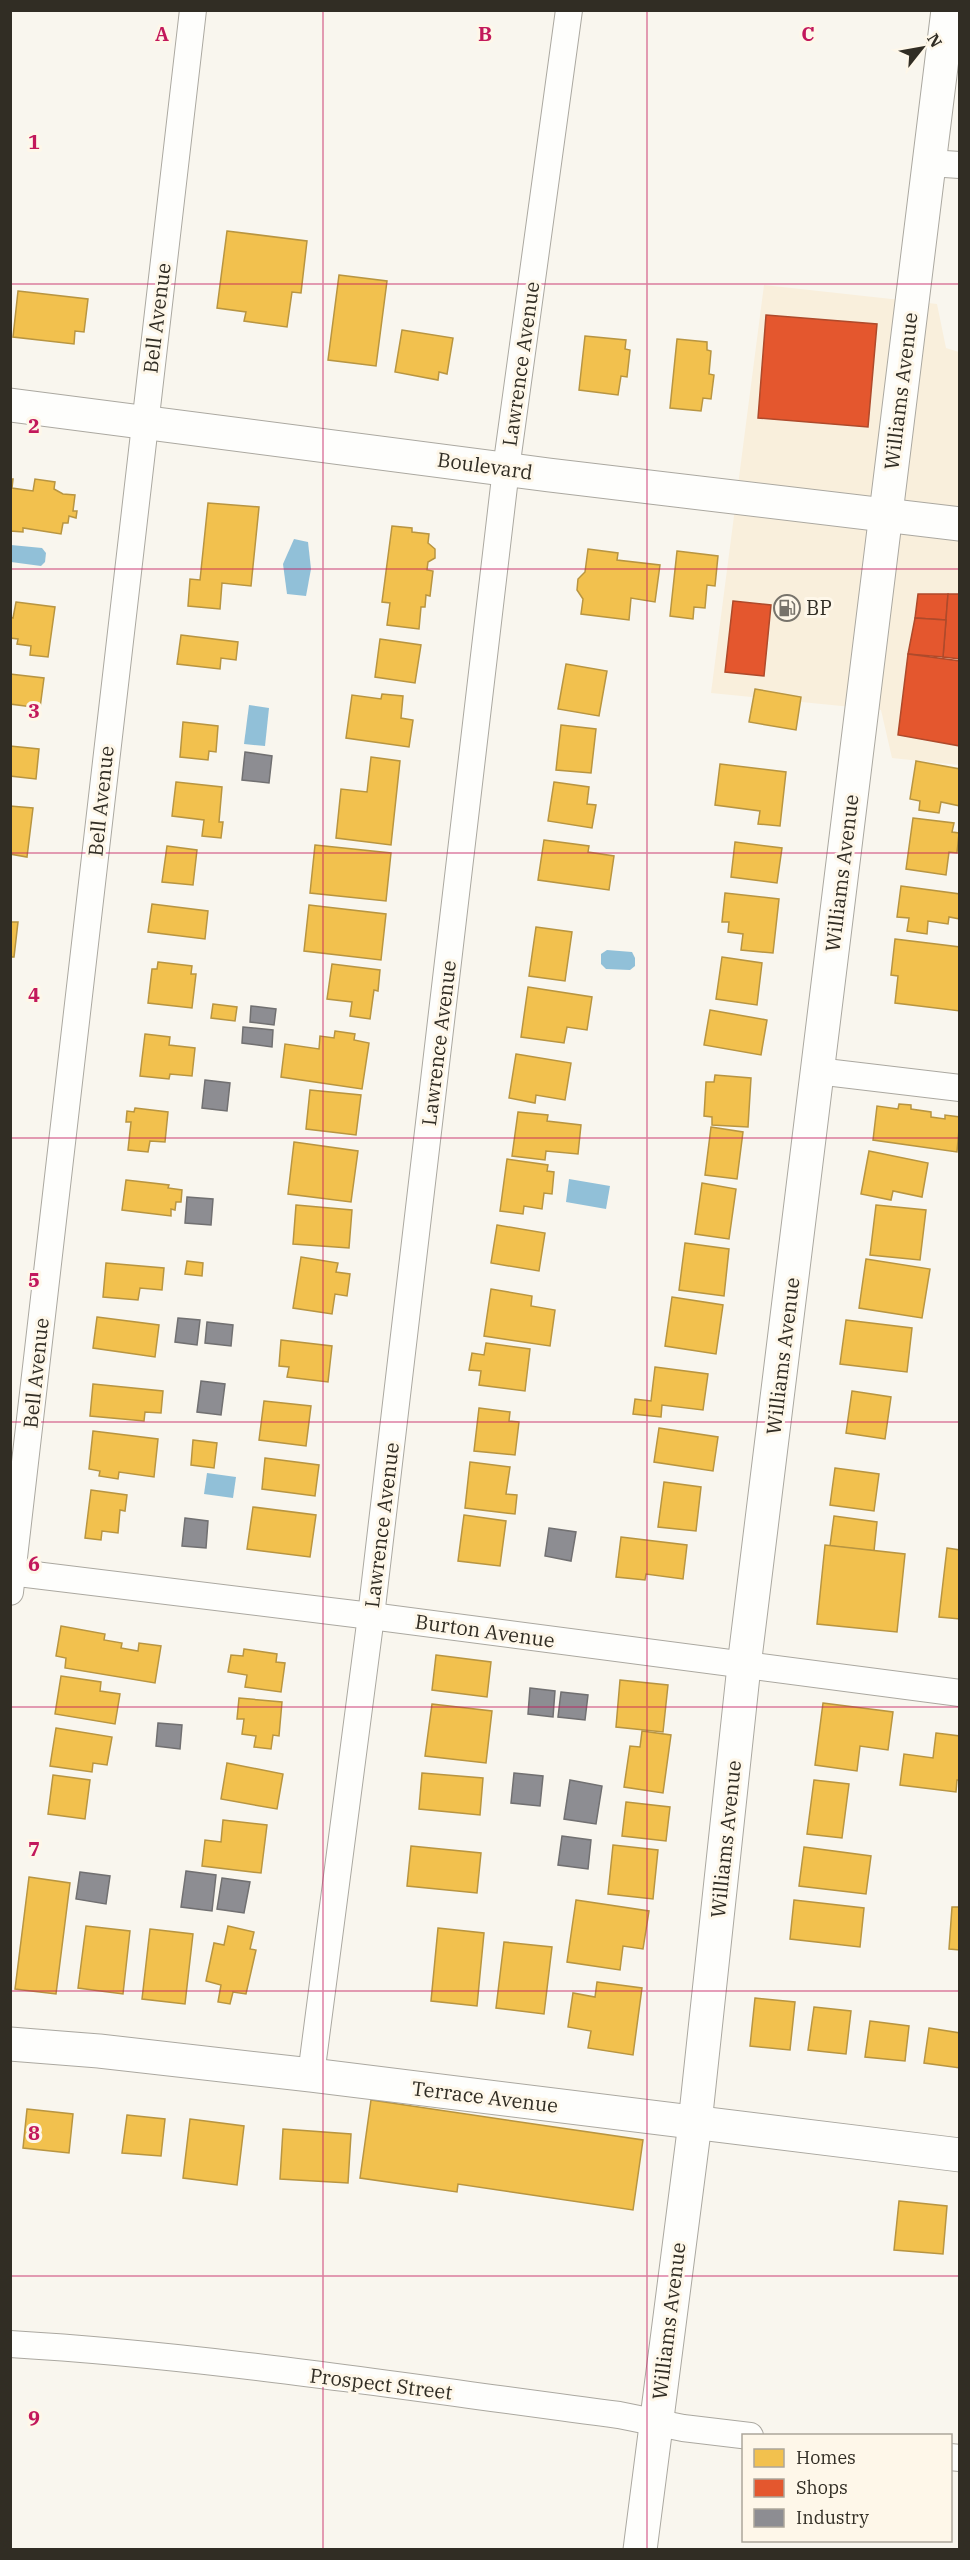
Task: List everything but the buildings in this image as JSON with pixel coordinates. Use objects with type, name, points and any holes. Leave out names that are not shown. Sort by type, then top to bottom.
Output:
[{"type":"street","name":"Bell Avenue","points":[[11,1579],[193,10]]},
{"type":"street","name":"Lawrence Avenue","points":[[311,2075],[371,1616],[506,469],[569,10]]},
{"type":"street","name":"Williams Avenue","points":[[640,2550],[695,2123],[744,1666],[886,515],[944,164],[948,10]]},
{"type":"street","name":"Boulevard","points":[[10,405],[506,469],[960,524]]},
{"type":"street","points":[[817,1071],[960,1088]]},
{"type":"street","name":"Burton Avenue","points":[[11,1579],[371,1616],[744,1666],[960,1692]]},
{"type":"street","name":"Terrace Avenue","points":[[10,2044],[99,2051],[311,2075],[960,2155]]},
{"type":"street","name":"Prospect Street","points":[[10,2344],[111,2350],[181,2358],[619,2415],[683,2428],[742,2435]]},
{"type":"shaded area","points":[[764,285],[937,304],[946,348],[959,352],[959,765],[892,758],[881,710],[711,693]]},
{"type":"water","points":[[294,539],[308,542],[311,569],[306,596],[287,594],[283,564]]},
{"type":"water","points":[[11,545],[42,548],[46,553],[45,562],[41,566],[11,562]]},
{"type":"water","points":[[249,705],[269,708],[265,746],[244,744]]},
{"type":"water","points":[[607,950],[632,952],[635,966],[630,970],[606,969],[601,964],[601,954]]},
{"type":"water","points":[[569,1179],[610,1186],[606,1209],[566,1202]]},
{"type":"water","points":[[207,1473],[236,1477],[233,1498],[204,1494]]},
{"type":"place","name":"BP","points":[[787,608]]}]
